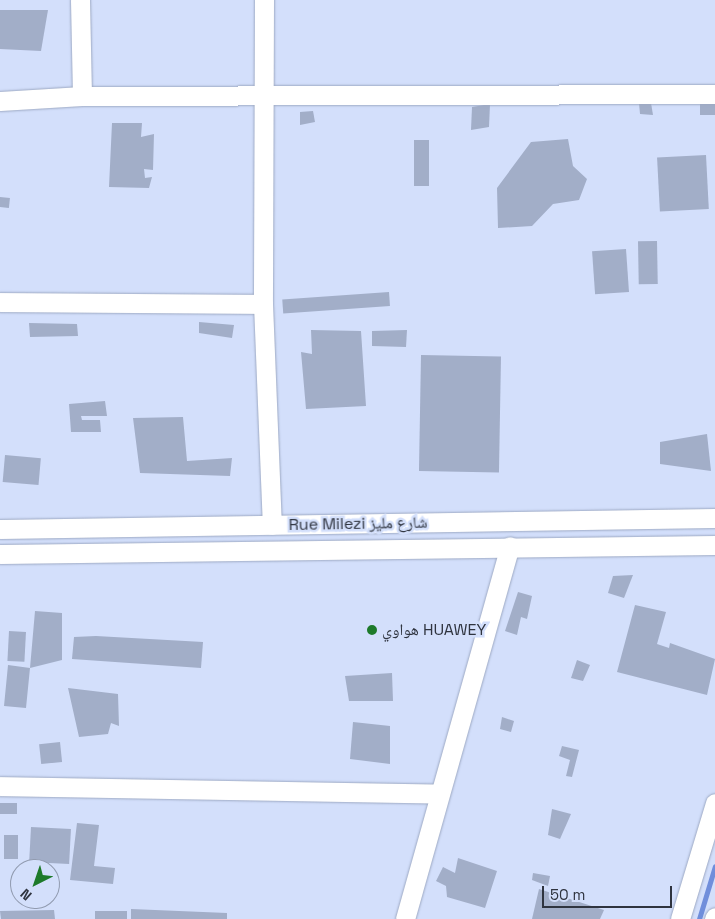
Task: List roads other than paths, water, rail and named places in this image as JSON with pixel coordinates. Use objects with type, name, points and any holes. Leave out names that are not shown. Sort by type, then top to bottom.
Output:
[{"type":"street","points":[[80,0],[82,96]]},
{"type":"street","points":[[264,0],[263,304],[272,525]]},
{"type":"street","points":[[0,101],[82,96],[263,97],[715,94]]},
{"type":"street","points":[[0,302],[263,304]]},
{"type":"street","name":"Rue Milezi شارع مليز","points":[[0,529],[715,518]]},
{"type":"street","name":"Rue Milezi شارع مليز","points":[[0,554],[510,546],[715,545]]},
{"type":"street","points":[[405,919],[438,794],[510,546]]},
{"type":"street","points":[[0,786],[438,794]]},
{"type":"street","points":[[680,919],[715,803]]},
{"type":"waterway","points":[[699,919],[715,866]]},
{"type":"place","name":"هواوي HUAWEY","points":[[372,630]]}]
